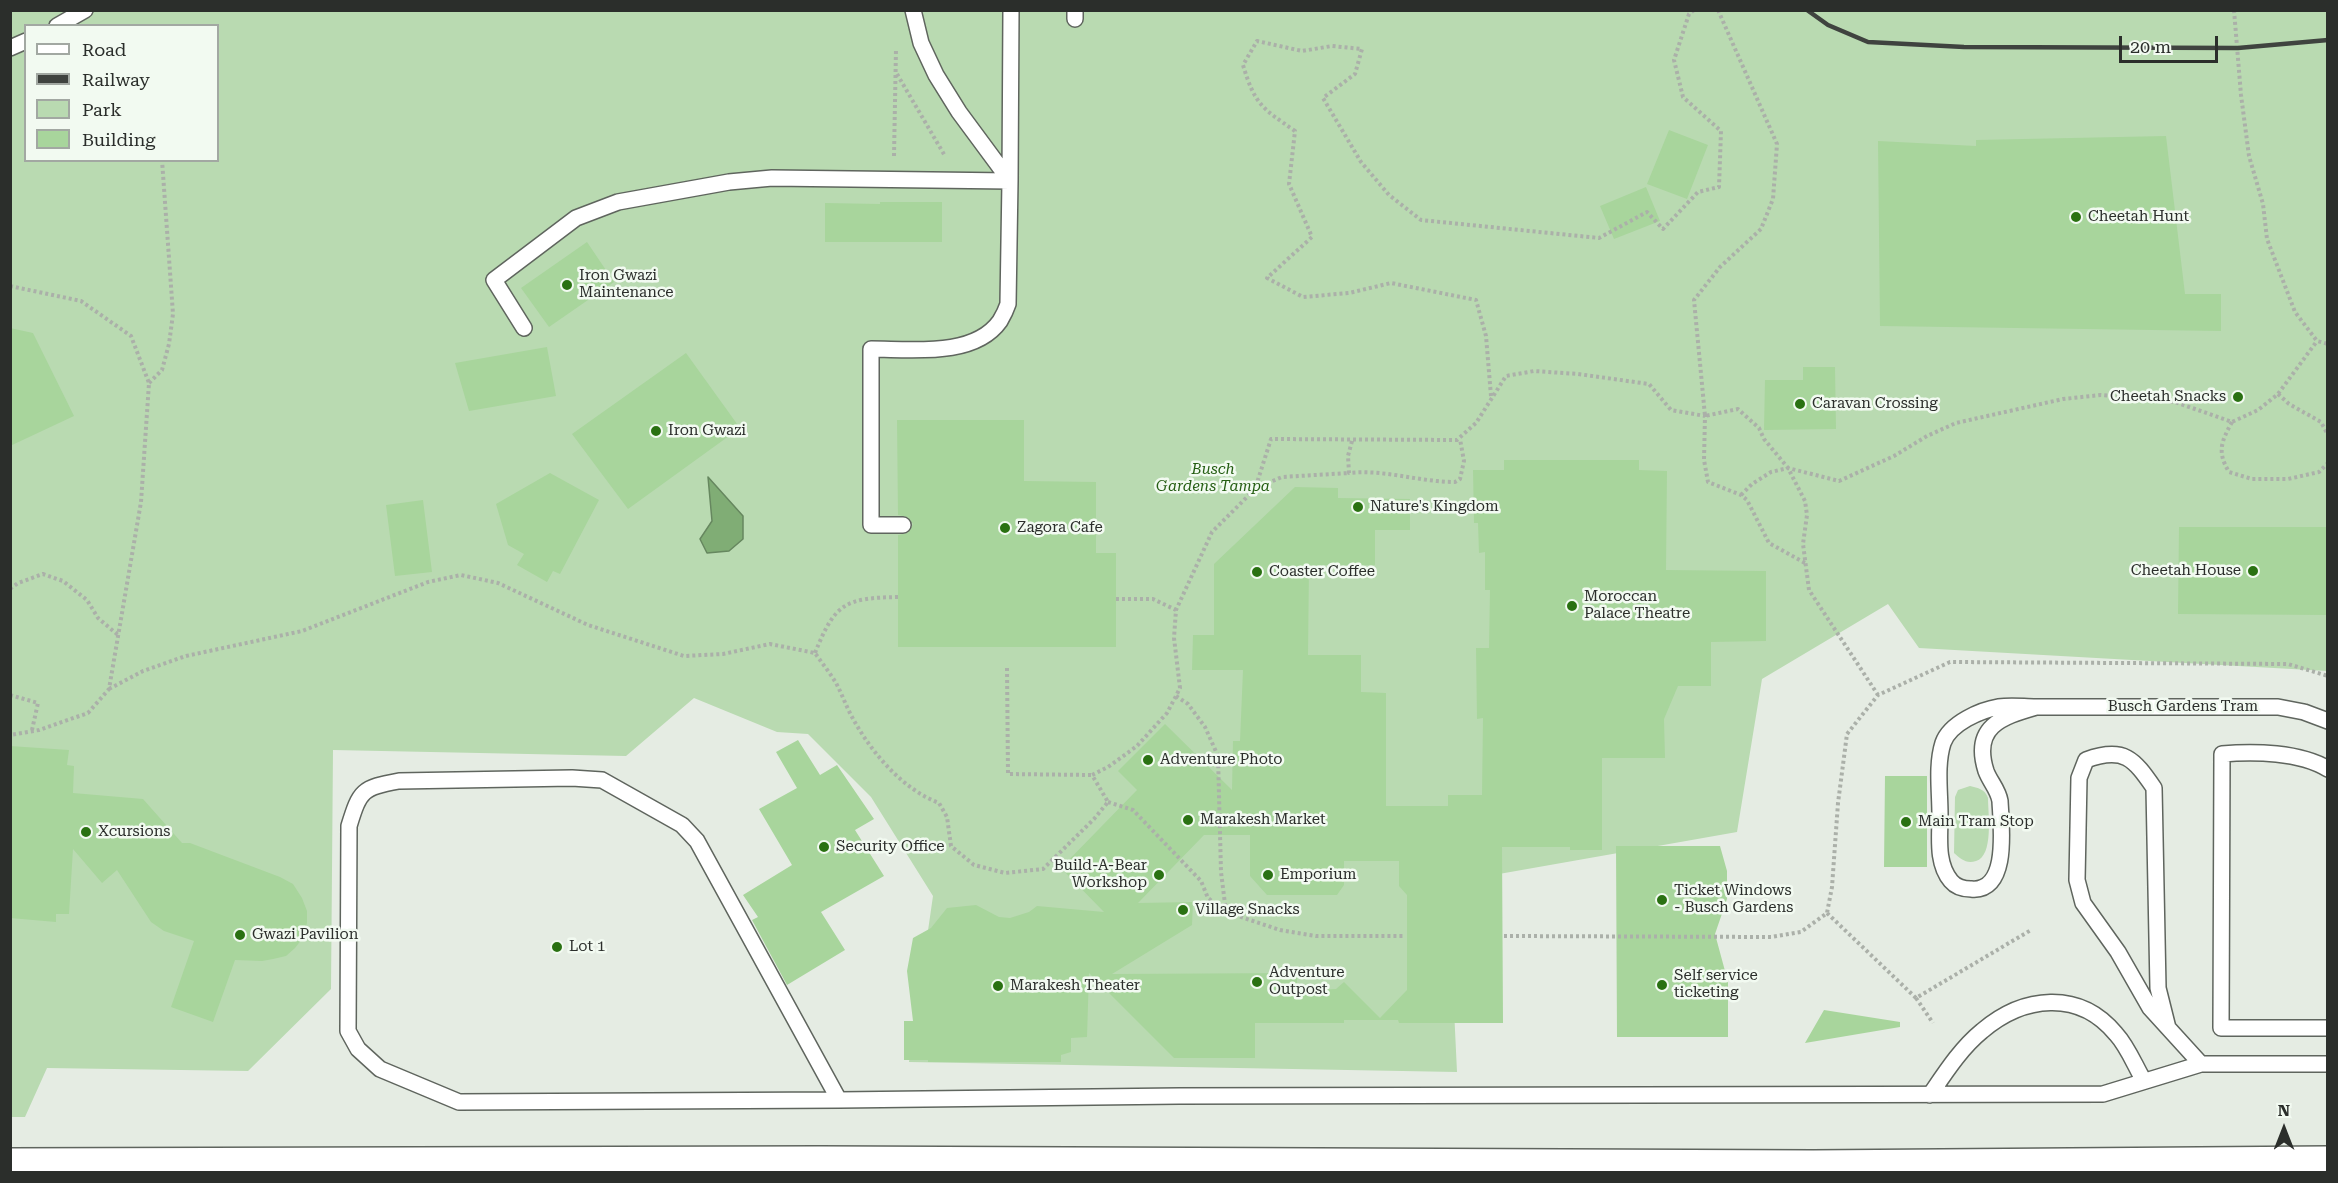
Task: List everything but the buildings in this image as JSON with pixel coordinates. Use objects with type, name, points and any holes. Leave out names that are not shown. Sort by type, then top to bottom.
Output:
[{"type":"main road","points":[[10,1165],[1164,1163],[1813,1167],[2328,1163]]},
{"type":"main road","points":[[1075,1173],[1164,1163]]},
{"type":"main road","points":[[76,1173],[189,1165]]},
{"type":"lane","points":[[60,24],[85,10]]},
{"type":"lane","points":[[913,10],[921,43],[936,75],[959,112],[1010,181]]},
{"type":"lane","points":[[903,525],[871,525],[871,349],[953,348],[971,343],[986,335],[999,322],[1008,304],[1011,10]]},
{"type":"lane","points":[[10,48],[24,41]]},
{"type":"lane","points":[[524,328],[494,280],[576,218],[618,202],[729,182],[772,178],[1010,181]]},
{"type":"lane","name":"Busch Gardens Tram","points":[[2036,707],[2009,715],[1993,723],[1984,739],[1986,772],[1998,792],[2000,801],[2001,862],[1996,874],[1988,885],[1977,890],[1952,883],[1944,870],[1940,854],[1939,759],[1944,739],[1956,727],[1975,714],[2000,707],[2036,707],[2278,707],[2304,712],[2328,721]]},
{"type":"lane","points":[[2328,770],[2313,760],[2250,751],[2222,754],[2221,1028],[2328,1028]]},
{"type":"lane","points":[[2168,1028],[2158,988],[2154,788],[2138,764],[2122,755],[2100,755],[2086,760],[2079,778],[2077,880],[2083,903],[2118,952],[2150,1008],[2168,1028],[2201,1064]]},
{"type":"lane","points":[[839,1100],[697,841],[682,825],[602,780],[572,778],[399,781],[372,786],[357,799],[349,826],[348,1030],[357,1049],[380,1068],[459,1102],[839,1100],[1179,1096],[2103,1094],[2201,1064],[2328,1064]]},
{"type":"lane","points":[[1930,1095],[1953,1062],[1981,1031],[2009,1012],[2029,1004],[2056,1002],[2080,1006],[2100,1018],[2117,1034],[2144,1081]]},
{"type":"path","points":[[1491,397],[1486,336],[1476,300],[1391,283],[1349,293],[1303,297],[1267,278],[1312,237],[1289,184],[1296,131],[1265,110],[1254,97],[1243,65],[1257,41],[1302,51],[1332,46],[1362,49],[1355,74],[1323,98],[1361,162],[1389,195],[1420,220],[1599,238],[1647,212],[1663,229],[1698,192],[1719,187],[1721,131],[1683,97],[1674,60],[1689,14],[1694,10]]},
{"type":"path","points":[[1718,10],[1777,144],[1773,199],[1761,230],[1720,267],[1694,300],[1705,416],[1704,460],[1708,482],[1741,495],[1747,500],[1769,543],[1805,563]]},
{"type":"path","points":[[2234,10],[2249,156],[2263,204],[2267,239],[2295,312],[2318,341],[2328,344]]},
{"type":"path","points":[[894,179],[896,46]]},
{"type":"path","points":[[896,74],[959,180]]},
{"type":"path","points":[[149,383],[162,370],[169,344],[173,314],[162,162]]},
{"type":"path","points":[[10,286],[81,301],[131,336],[149,383],[141,502],[109,689]]},
{"type":"path","points":[[2318,341],[2278,394],[2258,410],[2232,422],[2222,439],[2221,459],[2229,472],[2253,479],[2288,479],[2319,472],[2328,463]]},
{"type":"path","points":[[1255,489],[1271,439],[1334,438],[1352,441],[1460,439],[1476,423],[1506,376],[1534,372],[1578,374],[1649,384],[1671,410],[1705,416],[1738,410],[1759,428],[1764,439],[1788,468],[1805,501],[1808,515],[1803,544],[1809,590],[1878,695]]},
{"type":"path","points":[[2278,394],[2289,404],[2321,422],[2328,435]]},
{"type":"path","points":[[1741,495],[1752,484],[1771,472],[1788,468],[1839,481],[1894,456],[1927,436],[1956,423],[2063,399],[2101,395],[2175,402],[2232,422]]},
{"type":"path","points":[[1007,668],[1008,774],[1092,774],[1108,767],[1137,746],[1167,713],[1176,696],[1180,688],[1174,638],[1176,610],[1212,532],[1255,489],[1282,477],[1366,471],[1383,475],[1455,482],[1460,479],[1464,461],[1460,439]]},
{"type":"path","points":[[1349,473],[1348,456],[1352,441]]},
{"type":"path","points":[[10,589],[18,583],[43,574],[63,581],[87,600],[98,618],[118,635]]},
{"type":"path","points":[[10,735],[32,731],[88,713],[109,689],[143,671],[186,656],[302,631],[428,582],[461,575],[498,583],[588,625],[684,656],[723,654],[770,644],[815,653],[836,683],[853,718],[872,748],[900,778],[923,797],[939,803],[947,818],[951,846],[974,865],[1005,873],[1043,869],[1108,802]]},
{"type":"path","points":[[815,653],[826,625],[844,604],[870,597],[898,597]]},
{"type":"path","points":[[1116,599],[1153,599],[1176,610]]},
{"type":"path","points":[[10,695],[38,703],[32,731]]},
{"type":"path","points":[[1176,696],[1188,704],[1205,727],[1218,756],[1221,872],[1226,912]]},
{"type":"path","points":[[1092,774],[1108,802],[1133,810],[1201,881],[1208,898],[1226,912],[1280,930],[1317,936],[1403,936]]},
{"type":"path","points":[[1504,936],[1771,938],[1801,932],[1827,913],[1916,998],[1933,1023]]},
{"type":"path","points":[[1916,998],[2031,930]]},
{"type":"green space","name":"Busch Gardens Tampa","points":[[10,11],[2327,11],[2327,671],[1919,648],[1888,604],[1762,679],[1737,832],[1448,883],[1457,1072],[909,1062],[933,896],[871,797],[808,734],[777,732],[694,698],[626,756],[333,750],[331,989],[248,1071],[47,1068],[25,1117],[11,1117]]},
{"type":"green space","points":[[1970,786],[1981,789],[1987,795],[1989,823],[1988,843],[1982,857],[1969,862],[1954,853],[1955,797],[1958,790]]},
{"type":"shaded area","points":[[708,477],[743,516],[743,539],[729,551],[707,553],[700,539],[712,521]]},
{"type":"railway","points":[[1807,10],[1828,25],[1868,42],[1964,47],[2238,48],[2328,40]]},
{"type":"place","name":"Cheetah Hunt","points":[[2076,217]]},
{"type":"place","name":"Iron Gwazi Maintenance","points":[[567,285]]},
{"type":"place","name":"Cheetah Snacks","points":[[2238,397]]},
{"type":"place","name":"Caravan Crossing","points":[[1800,404]]},
{"type":"place","name":"Iron Gwazi","points":[[656,431]]},
{"type":"place","name":"Nature's Kingdom","points":[[1358,507]]},
{"type":"place","name":"Zagora Cafe","points":[[1005,528]]},
{"type":"place","name":"Cheetah House","points":[[2253,571]]},
{"type":"place","name":"Coaster Coffee","points":[[1257,572]]},
{"type":"place","name":"Moroccan Palace Theatre","points":[[1572,606]]},
{"type":"place","name":"Adventure Photo","points":[[1148,760]]},
{"type":"place","name":"Marakesh Market","points":[[1188,820]]},
{"type":"place","name":"Main Tram Stop","points":[[1906,822]]},
{"type":"place","name":"Xcursions","points":[[86,832]]},
{"type":"place","name":"Security Office","points":[[824,847]]},
{"type":"place","name":"Build-A-Bear Workshop","points":[[1159,875]]},
{"type":"place","name":"Emporium","points":[[1268,875]]},
{"type":"place","name":"Ticket Windows - Busch Gardens","points":[[1662,900]]},
{"type":"place","name":"Village Snacks","points":[[1183,910]]},
{"type":"place","name":"Gwazi Pavilion","points":[[240,935]]},
{"type":"place","name":"Lot 1","points":[[557,947]]},
{"type":"place","name":"Adventure Outpost","points":[[1257,982]]},
{"type":"place","name":"Self service ticketing","points":[[1662,985]]},
{"type":"place","name":"Marakesh Theater","points":[[998,986]]}]
